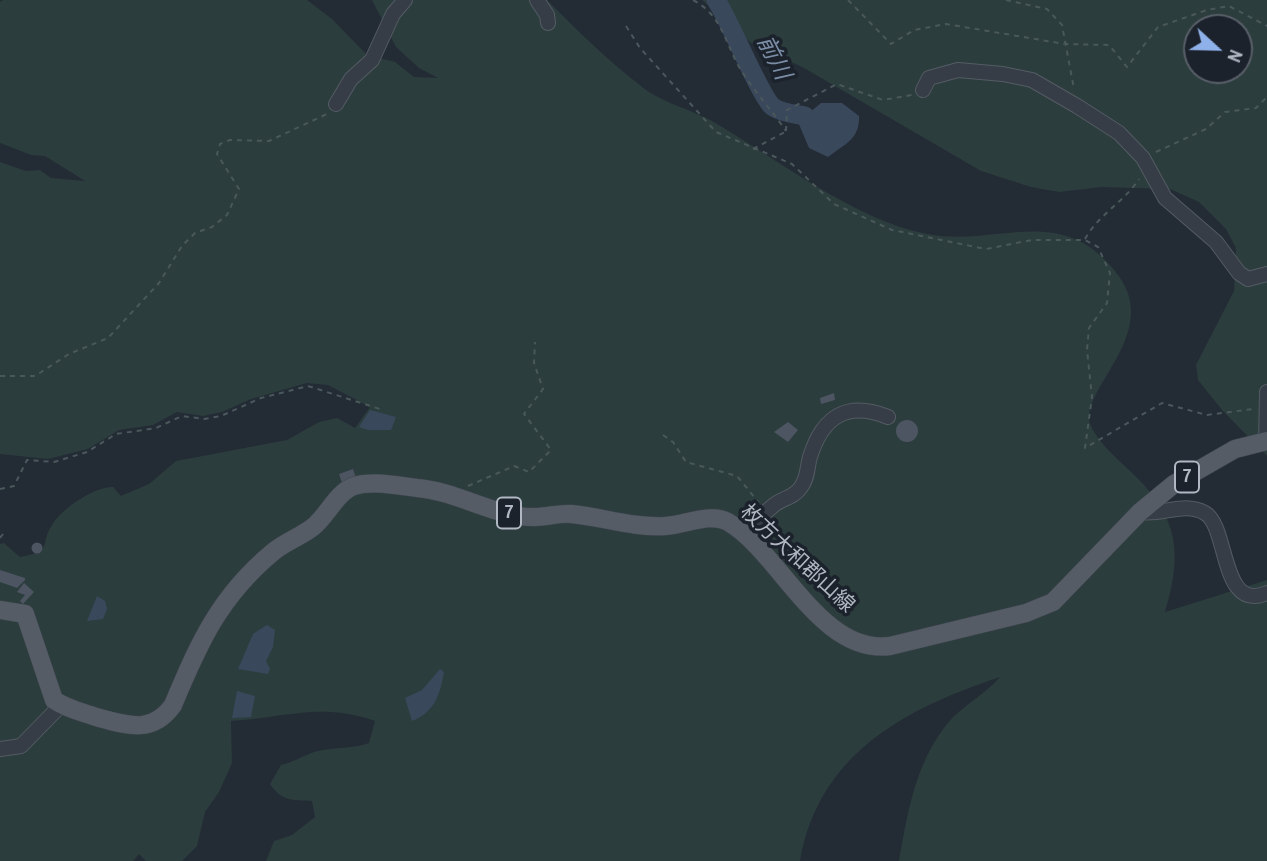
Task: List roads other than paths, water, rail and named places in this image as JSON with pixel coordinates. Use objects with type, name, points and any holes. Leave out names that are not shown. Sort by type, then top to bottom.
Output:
[{"type":"main road","name":"枚方大和郡山線","points":[[61,705],[136,727],[158,721],[173,705],[194,652],[222,606],[264,560],[313,527],[346,491],[358,485],[447,492],[519,517],[571,514],[634,526],[665,526],[715,518],[724,520],[743,534],[820,616],[852,640],[872,648],[1041,608],[1070,587],[1140,512],[1174,484],[1235,449],[1267,441]]},
{"type":"main road","points":[[0,610],[26,614],[48,689],[61,705]]},
{"type":"street","points":[[336,104],[351,79],[372,60],[393,14],[405,0]]},
{"type":"street","points":[[537,0],[547,15],[548,23]]},
{"type":"street","points":[[923,90],[929,78],[958,70],[1003,74],[1031,80],[1119,133],[1145,162],[1165,198],[1216,242],[1239,273],[1248,279],[1267,274]]},
{"type":"street","points":[[1266,400],[1267,441]]},
{"type":"street","points":[[743,534],[777,502],[800,490],[807,476],[813,449],[830,422],[846,411],[858,408],[887,417]]},
{"type":"street","points":[[1140,512],[1189,507],[1204,513],[1215,521],[1224,565],[1234,582],[1246,593],[1260,596],[1267,593]]},
{"type":"street","points":[[0,749],[21,746],[61,705]]},
{"type":"water","points":[[821,103],[842,103],[859,116],[854,136],[828,157],[809,148],[798,122]]},
{"type":"water","points":[[370,410],[396,417],[391,430],[368,430],[359,427]]},
{"type":"water","points":[[97,596],[105,601],[107,609],[103,619],[87,621]]},
{"type":"water","points":[[267,625],[275,630],[273,647],[266,661],[270,669],[268,674],[238,669],[253,634]]},
{"type":"water","points":[[440,669],[444,672],[435,701],[426,713],[412,721],[405,698],[422,690]]},
{"type":"water","points":[[237,691],[255,696],[251,717],[232,718]]},
{"type":"waterway","name":"前川","points":[[716,0],[768,101],[780,111],[805,116]]}]
